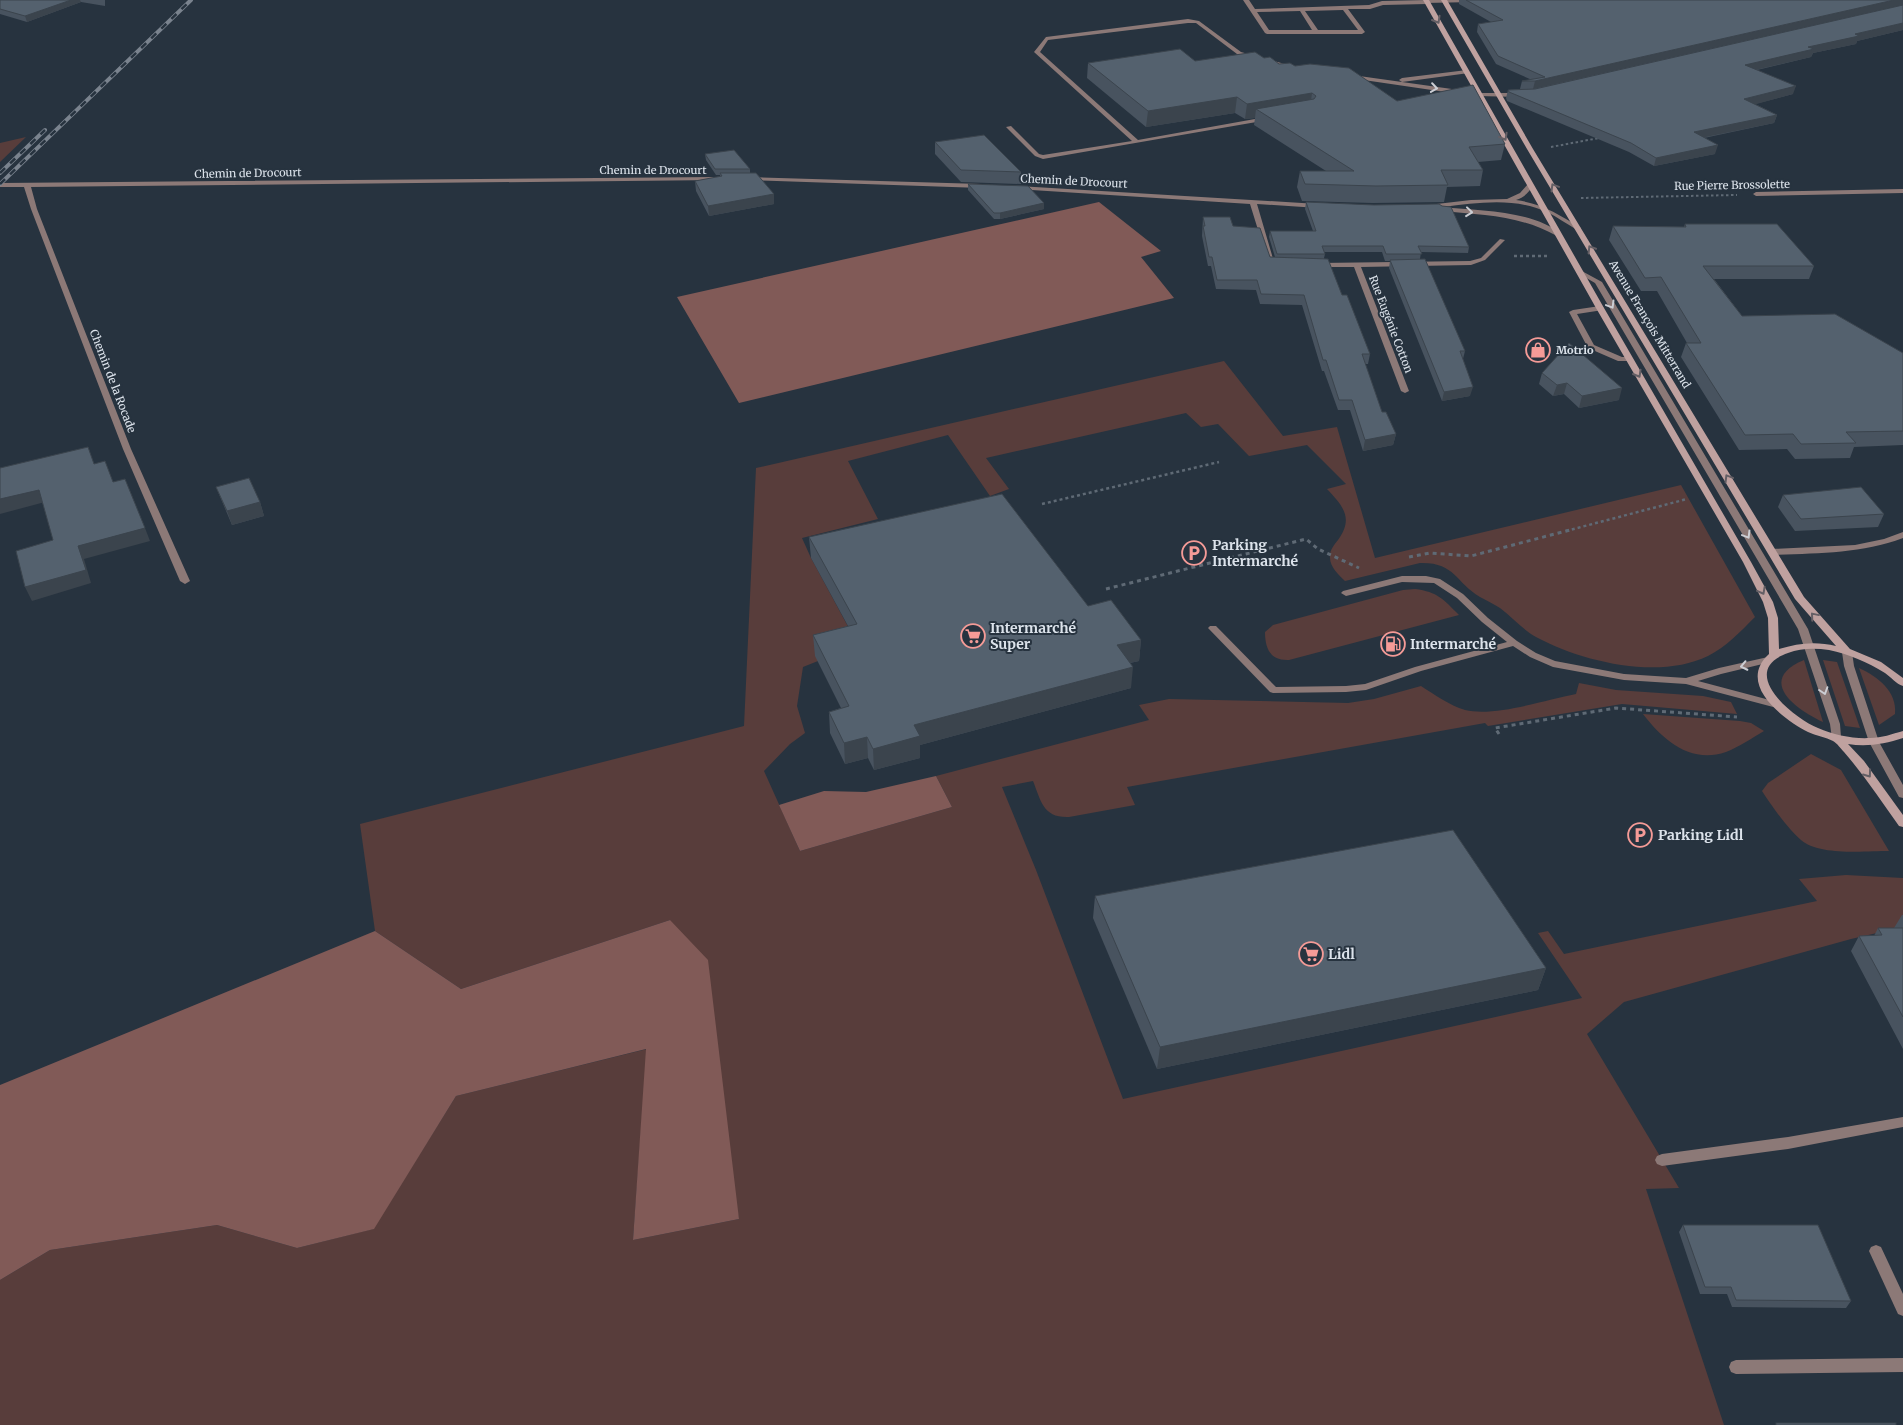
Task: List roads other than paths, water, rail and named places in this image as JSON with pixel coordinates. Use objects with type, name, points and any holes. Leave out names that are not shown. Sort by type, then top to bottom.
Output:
[{"type":"main road","points":[[1426,1],[1768,602],[1773,618],[1771,658]]},
{"type":"main road","name":"Avenue François Mitterrand","points":[[1444,1],[1530,149],[1800,599],[1847,652]]},
{"type":"main road","points":[[1901,679],[1874,662],[1847,652],[1810,646],[1784,650],[1771,658],[1763,670],[1763,681],[1767,693],[1777,705],[1800,723],[1836,737],[1874,742],[1903,736]]},
{"type":"main road","points":[[1836,737],[1860,764],[1903,823]]},
{"type":"street","points":[[1246,0],[1267,32],[1362,32],[1344,8]]},
{"type":"street","points":[[1253,11],[1370,7],[1381,2],[1474,0]]},
{"type":"street","points":[[1301,9],[1316,32]]},
{"type":"street","points":[[1137,142],[1037,52],[1046,39],[1188,21],[1197,22],[1239,53],[1302,69]]},
{"type":"street","points":[[1388,82],[1467,72]]},
{"type":"street","points":[[1350,77],[1462,92]]},
{"type":"street","points":[[1471,93],[1480,95],[1526,94]]},
{"type":"street","points":[[1009,127],[1037,155],[1042,157],[1271,118]]},
{"type":"street","name":"Chemin de Drocourt","points":[[0,185],[724,179]]},
{"type":"street","points":[[743,179],[848,180],[988,186]]},
{"type":"street","points":[[1417,207],[1505,201],[1520,197],[1528,190],[1530,184]]},
{"type":"street","name":"Chemin de la Rocade","points":[[27,185],[34,209],[127,449],[185,581]]},
{"type":"street","name":"Chemin de Drocourt","points":[[1008,187],[1326,206]]},
{"type":"street","name":"Rue Pierre Brossolette","points":[[1756,194],[1903,191]]},
{"type":"street","points":[[1505,201],[1543,208],[1579,229]]},
{"type":"street","points":[[1253,203],[1272,264],[1282,264]]},
{"type":"street","points":[[1426,207],[1512,216],[1544,225],[1559,235]]},
{"type":"street","points":[[1512,216],[1528,214],[1543,208]]},
{"type":"street","points":[[1310,265],[1471,263],[1483,259],[1502,240]]},
{"type":"street","name":"Rue Eugénie Cotton","points":[[1357,265],[1405,392]]},
{"type":"street","points":[[1578,270],[1598,282],[1803,629],[1835,724],[1836,737]]},
{"type":"street","points":[[1600,308],[1572,312],[1592,346],[1621,359],[1629,359]]},
{"type":"street","points":[[1772,552],[1831,550],[1871,545],[1903,535]]},
{"type":"street","points":[[1346,593],[1402,579],[1437,581],[1460,596],[1514,644],[1554,664],[1624,677],[1686,681],[1777,705]]},
{"type":"street","points":[[1214,628],[1272,690],[1346,689],[1366,686],[1418,669],[1514,644]]},
{"type":"street","points":[[1847,652],[1848,666],[1874,742],[1903,794]]},
{"type":"street","points":[[1686,681],[1771,658]]},
{"type":"street","points":[[1662,1160],[1788,1143],[1903,1122]]},
{"type":"street","points":[[1876,1251],[1903,1310]]},
{"type":"street","points":[[1736,1367],[1903,1365]]},
{"type":"railway","points":[[0,184],[191,0]]},
{"type":"railway","points":[[0,173],[45,130]]},
{"type":"place","name":"Motrio","points":[[1538,350]]},
{"type":"place","name":"Parking Intermarché","points":[[1194,553]]},
{"type":"place","name":"Intermarché Super","points":[[973,636]]},
{"type":"place","name":"Intermarché","points":[[1393,644]]},
{"type":"place","name":"Parking Lidl","points":[[1640,835]]},
{"type":"place","name":"Lidl","points":[[1311,954]]}]
